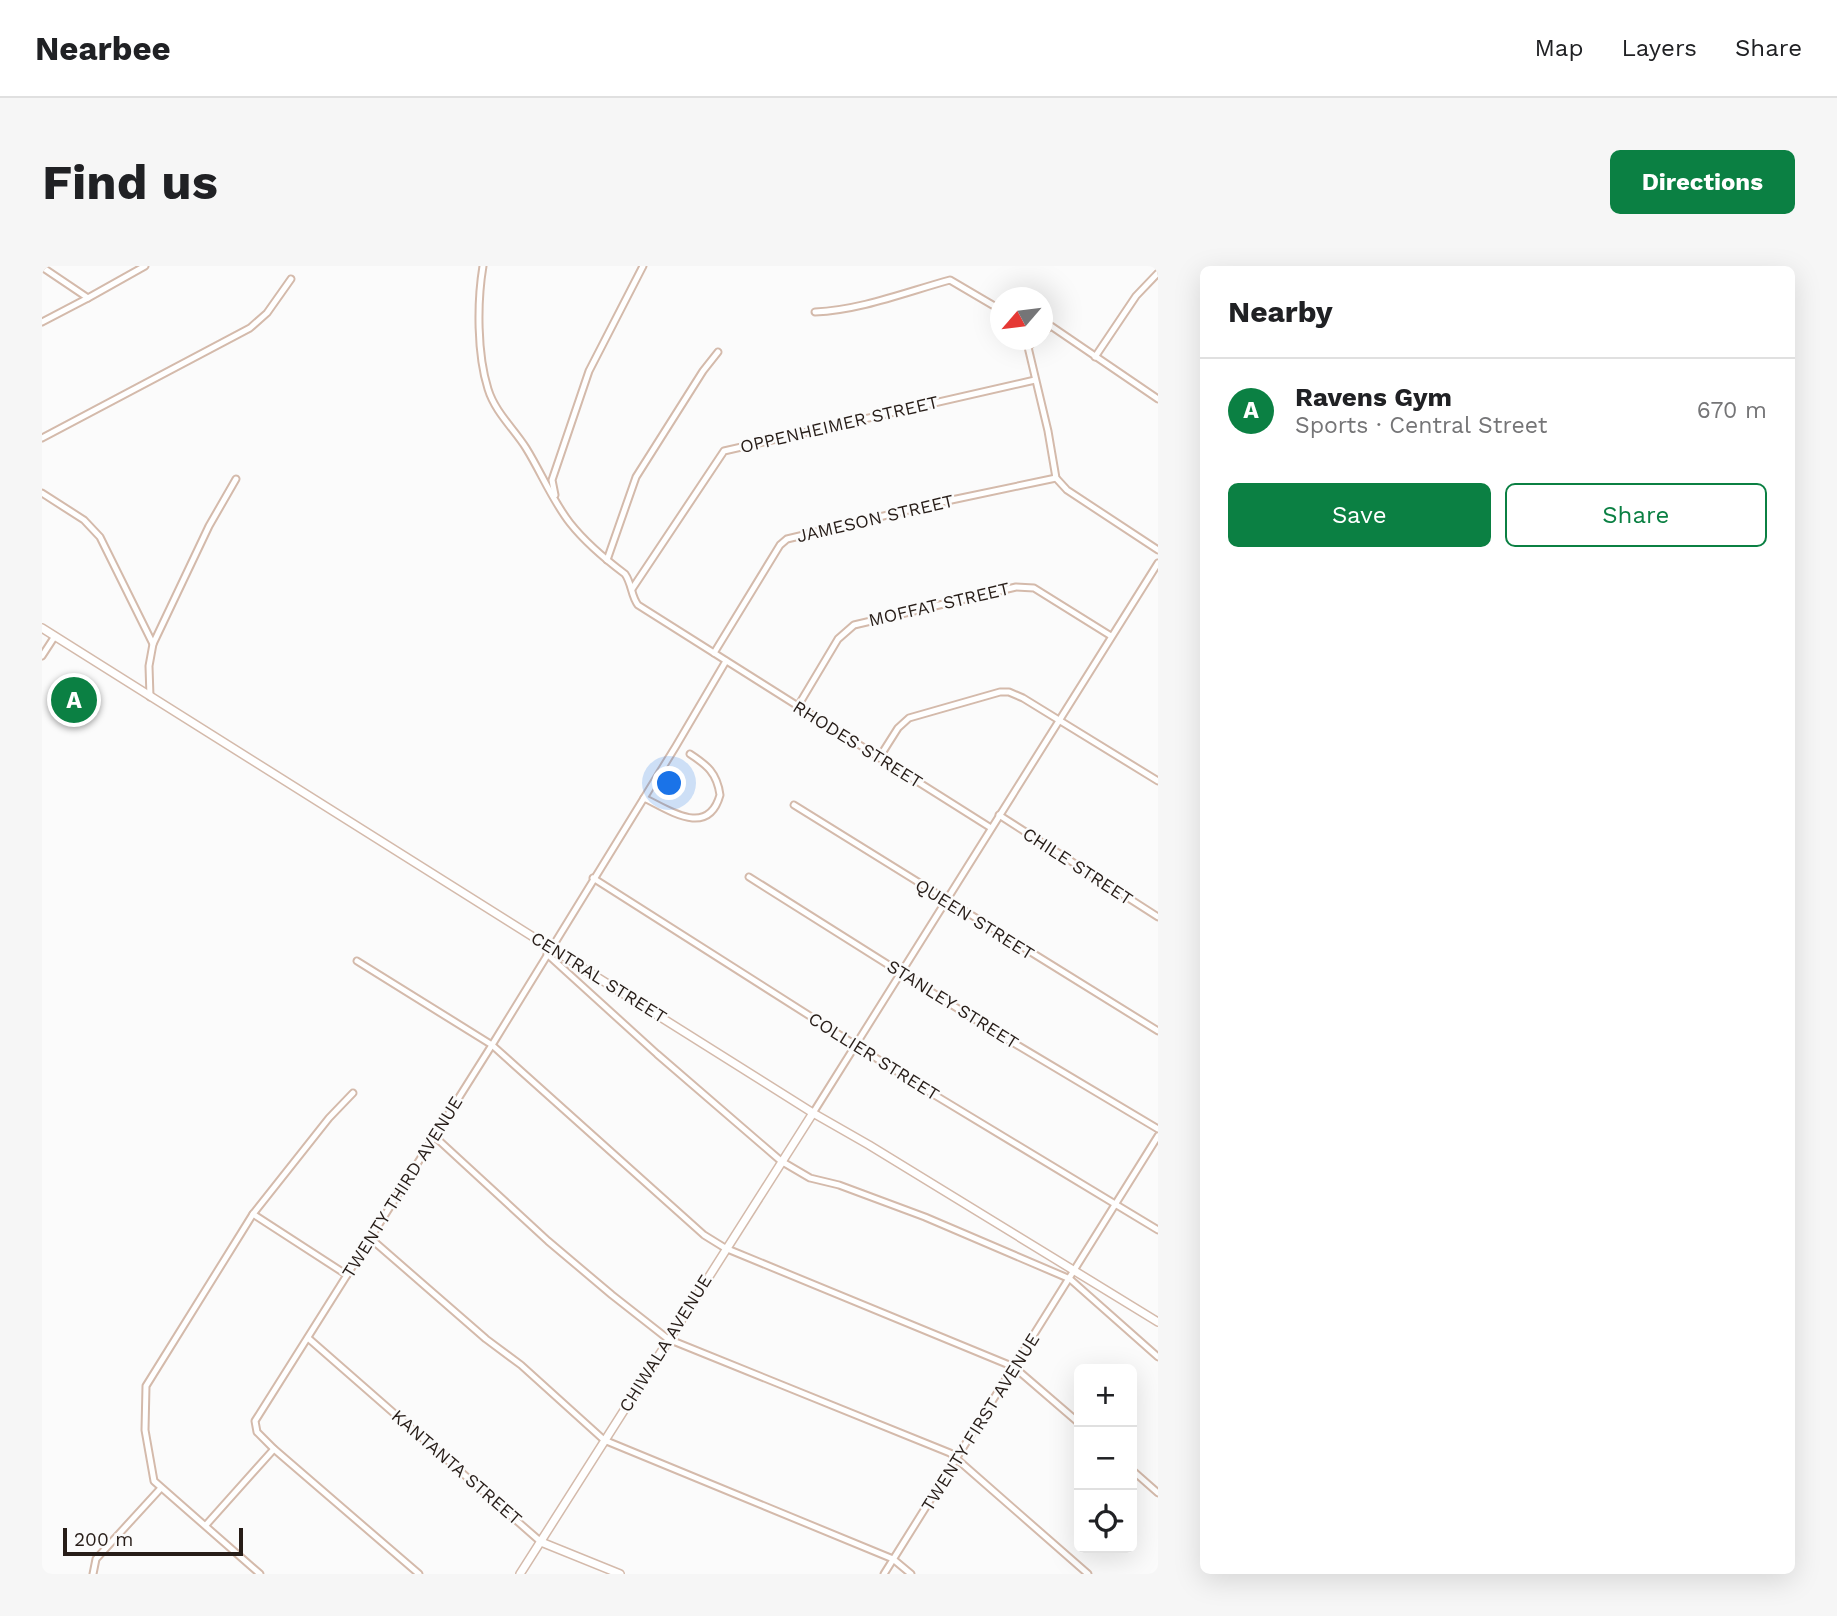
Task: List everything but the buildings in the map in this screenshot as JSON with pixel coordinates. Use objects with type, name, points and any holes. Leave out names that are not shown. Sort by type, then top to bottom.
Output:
[{"type":"street","points":[[42,322],[145,266]]},
{"type":"street","name":"RHODES STREET","points":[[483,266],[480,321],[483,365],[489,391],[526,447],[568,521],[625,574],[638,606],[991,828]]},
{"type":"street","points":[[556,502],[552,480],[589,371],[643,266]]},
{"type":"street","points":[[42,267],[88,298]]},
{"type":"street","points":[[1096,358],[1136,296],[1157,276]]},
{"type":"street","points":[[42,438],[250,328],[267,313],[291,279]]},
{"type":"street","points":[[815,312],[831,312],[950,281],[990,304]]},
{"type":"street","points":[[1053,327],[1158,399]]},
{"type":"street","points":[[1029,350],[1056,478],[1067,490],[1158,550]]},
{"type":"street","points":[[607,560],[636,477],[703,371],[718,352]]},
{"type":"street","name":"OPPENHEIMER STREET","points":[[632,589],[724,451],[1035,380]]},
{"type":"street","name":"JAMESON STREET","points":[[714,653],[780,545],[787,539],[1056,478]]},
{"type":"street","points":[[150,697],[149,666],[153,644],[209,526],[236,479]]},
{"type":"street","points":[[42,493],[84,520],[100,537],[153,644]]},
{"type":"street","points":[[813,1113],[1158,563]]},
{"type":"street","name":"MOFFAT STREET","points":[[798,706],[838,639],[854,625],[1016,587],[1034,588],[1111,636]]},
{"type":"street","name":"CENTRAL STREET","points":[[42,628],[549,951],[1158,1322]]},
{"type":"street","points":[[42,656],[55,636]]},
{"type":"street","name":"TWENTY THIRD AVENUE","points":[[274,1449],[257,1432],[255,1421],[492,1045],[726,661]]},
{"type":"street","points":[[879,758],[898,728],[909,718],[1000,692],[1015,694],[1158,781]]},
{"type":"street","points":[[644,798],[688,819],[699,818],[711,811],[720,795],[716,779],[709,767],[690,754]]},
{"type":"street","name":"QUEEN STREET","points":[[794,805],[1158,1031]]},
{"type":"street","name":"CHILE STREET","points":[[999,815],[1158,917]]},
{"type":"street","name":"STANLEY STREET","points":[[749,877],[1158,1129]]},
{"type":"street","name":"COLLIER STREET","points":[[593,878],[855,1045],[1158,1230]]},
{"type":"street","points":[[549,951],[657,1054],[781,1161],[810,1178],[839,1185],[925,1217],[1070,1279],[1158,1357]]},
{"type":"street","points":[[357,961],[492,1045],[704,1236],[725,1248],[1014,1367],[1074,1419]]},
{"type":"street","points":[[260,1574],[160,1488],[152,1474],[145,1430],[146,1386],[253,1214],[329,1118],[353,1093]]},
{"type":"street","name":"CHIWALA AVENUE","points":[[520,1574],[813,1113]]},
{"type":"street","points":[[433,1135],[548,1241],[668,1339],[958,1458],[1088,1574]]},
{"type":"street","name":"TWENTY FIRST AVENUE","points":[[884,1574],[1158,1136]]},
{"type":"street","points":[[253,1214],[346,1275]]},
{"type":"street","points":[[370,1238],[486,1339],[521,1365],[604,1440],[893,1559],[911,1574]]},
{"type":"street","name":"KANTANTA STREET","points":[[308,1338],[541,1542],[620,1574]]},
{"type":"street","points":[[206,1525],[274,1449],[419,1574]]},
{"type":"street","points":[[1137,1474],[1158,1493]]},
{"type":"street","points":[[93,1574],[96,1559],[160,1488]]},
{"type":"place","name":"Ravens Gym","points":[[74,700]]}]
